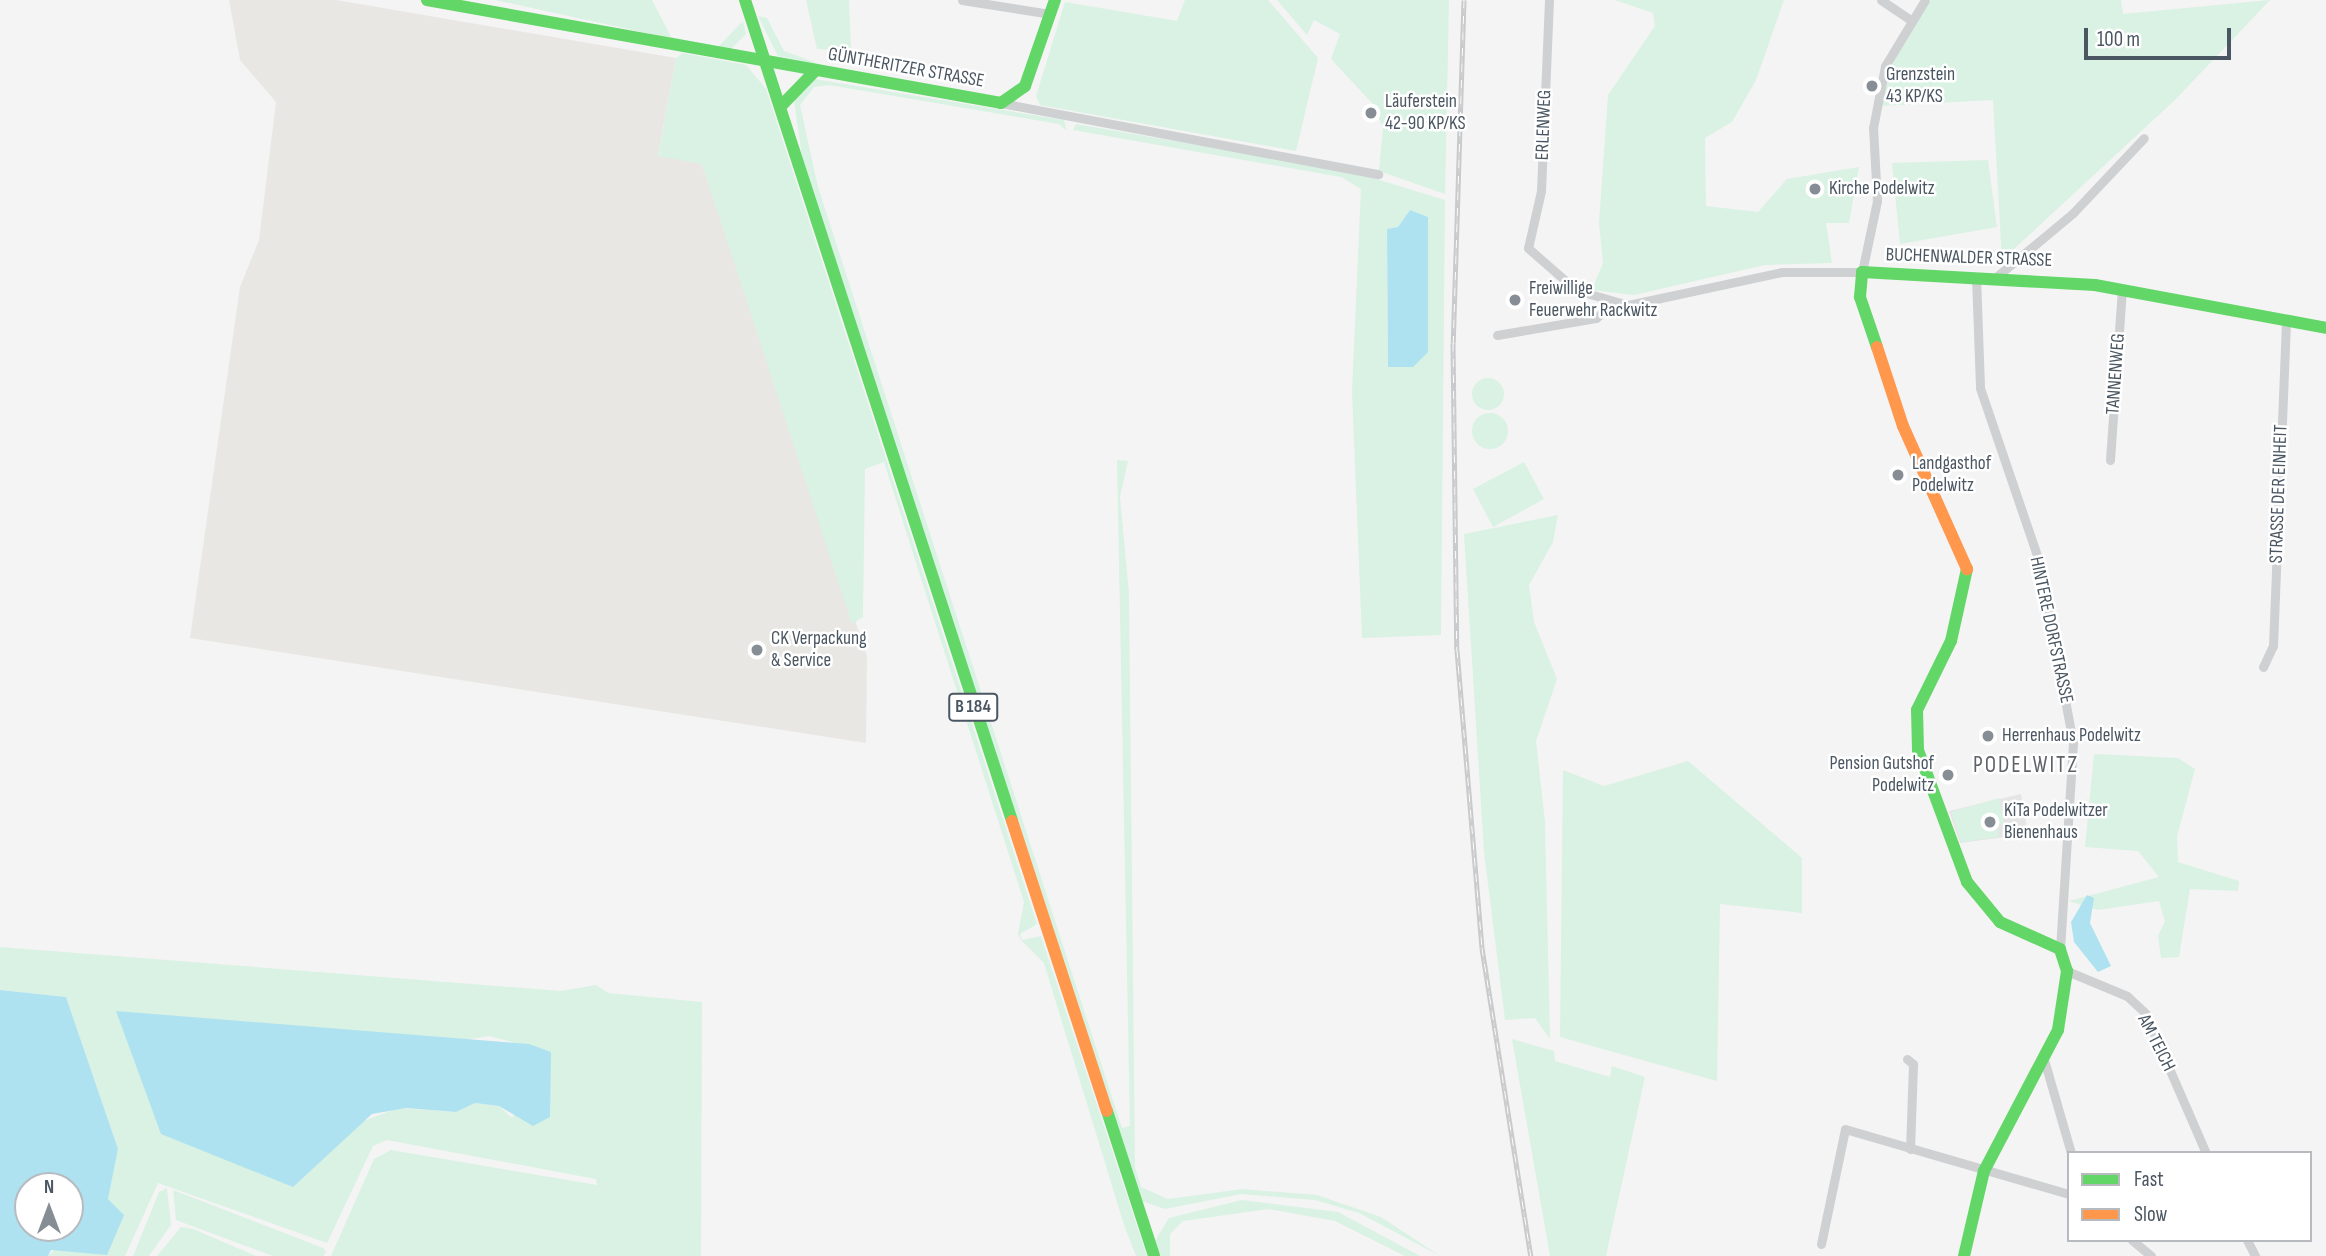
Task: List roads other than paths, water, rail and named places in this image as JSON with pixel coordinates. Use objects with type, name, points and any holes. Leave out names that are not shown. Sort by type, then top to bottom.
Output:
[{"type":"street","name":"GÜNTHERITZER STRASSE","points":[[427,0],[475,4],[765,63],[1001,103],[1378,174]]},
{"type":"street","name":"B 184","points":[[745,0],[1141,1223],[1154,1256]]},
{"type":"street","points":[[962,0],[1050,14]]},
{"type":"street","points":[[1001,103],[1025,86],[1055,0]]},
{"type":"street","name":"ERLENWEG","points":[[1528,248],[1541,191],[1549,0]]},
{"type":"street","points":[[1881,0],[1909,19]]},
{"type":"street","points":[[1925,0],[1909,19],[1887,58],[1874,117],[1877,201],[1862,272],[1860,298],[1903,426],[1970,576],[1951,641],[1917,710],[1919,750],[1967,882],[2000,922],[2060,949],[2067,971],[2045,1063],[1984,1171],[1965,1256]]},
{"type":"street","points":[[781,106],[815,71]]},
{"type":"street","points":[[1996,277],[2073,213],[2144,138]]},
{"type":"street","name":"BUCHENWALDER STRASSE","points":[[1528,248],[1576,290],[1611,305],[1640,304],[1782,272],[1862,272],[1996,277],[2122,289],[2326,328]]},
{"type":"street","name":"HINTERE DORFSTRASSE","points":[[1976,277],[1980,388],[2039,561],[2073,743],[2060,949]]},
{"type":"street","name":"TANNENWEG","points":[[2110,460],[2122,289]]},
{"type":"street","name":"BUCHENWALDER STRASSE","points":[[1497,335],[1596,317],[1611,305]]},
{"type":"street","name":"STRASSE DER EINHEIT","points":[[2263,667],[2273,646],[2286,319]]},
{"type":"street","name":"AM TEICH","points":[[2067,971],[2127,996],[2145,1013],[2205,1151]]},
{"type":"street","points":[[1907,1059],[1913,1063],[1910,1149]]},
{"type":"street","points":[[2045,1063],[2070,1151]]},
{"type":"street","points":[[1821,1244],[1845,1129],[2067,1193]]},
{"type":"street","points":[[2134,1242],[2151,1256]]},
{"type":"water","points":[[1410,210],[1428,217],[1428,352],[1413,367],[1388,367],[1387,229],[1398,227]]},
{"type":"water","points":[[2087,895],[2094,898],[2090,923],[2111,966],[2098,972],[2074,942],[2071,922]]},
{"type":"water","points":[[0,990],[66,997],[118,1149],[108,1199],[124,1215],[107,1255],[51,1250],[48,1256],[0,1256]]},
{"type":"water","points":[[116,1011],[529,1044],[551,1052],[550,1117],[533,1126],[499,1106],[475,1103],[456,1112],[406,1108],[372,1114],[293,1187],[161,1134]]},
{"type":"railway","points":[[1464,0],[1453,343],[1457,650],[1482,948],[1531,1256]]},
{"type":"place","name":"Grenzstein 43 KP/KS","points":[[1872,86]]},
{"type":"place","name":"Läuferstein 42-90 KP/KS","points":[[1371,113]]},
{"type":"place","name":"Kirche Podelwitz","points":[[1815,189]]},
{"type":"place","name":"Freiwillige Feuerwehr Rackwitz","points":[[1515,300]]},
{"type":"place","name":"Landgasthof Podelwitz","points":[[1898,475]]},
{"type":"place","name":"CK Verpackung & Service","points":[[757,650]]},
{"type":"place","name":"Herrenhaus Podelwitz","points":[[1988,736]]},
{"type":"place","name":"Pension Gutshof Podelwitz","points":[[1948,775]]},
{"type":"place","name":"KiTa Podelwitzer Bienenhaus","points":[[1990,822]]},
{"type":"district","name":"PODELWITZ","points":[[2026,765]]}]
